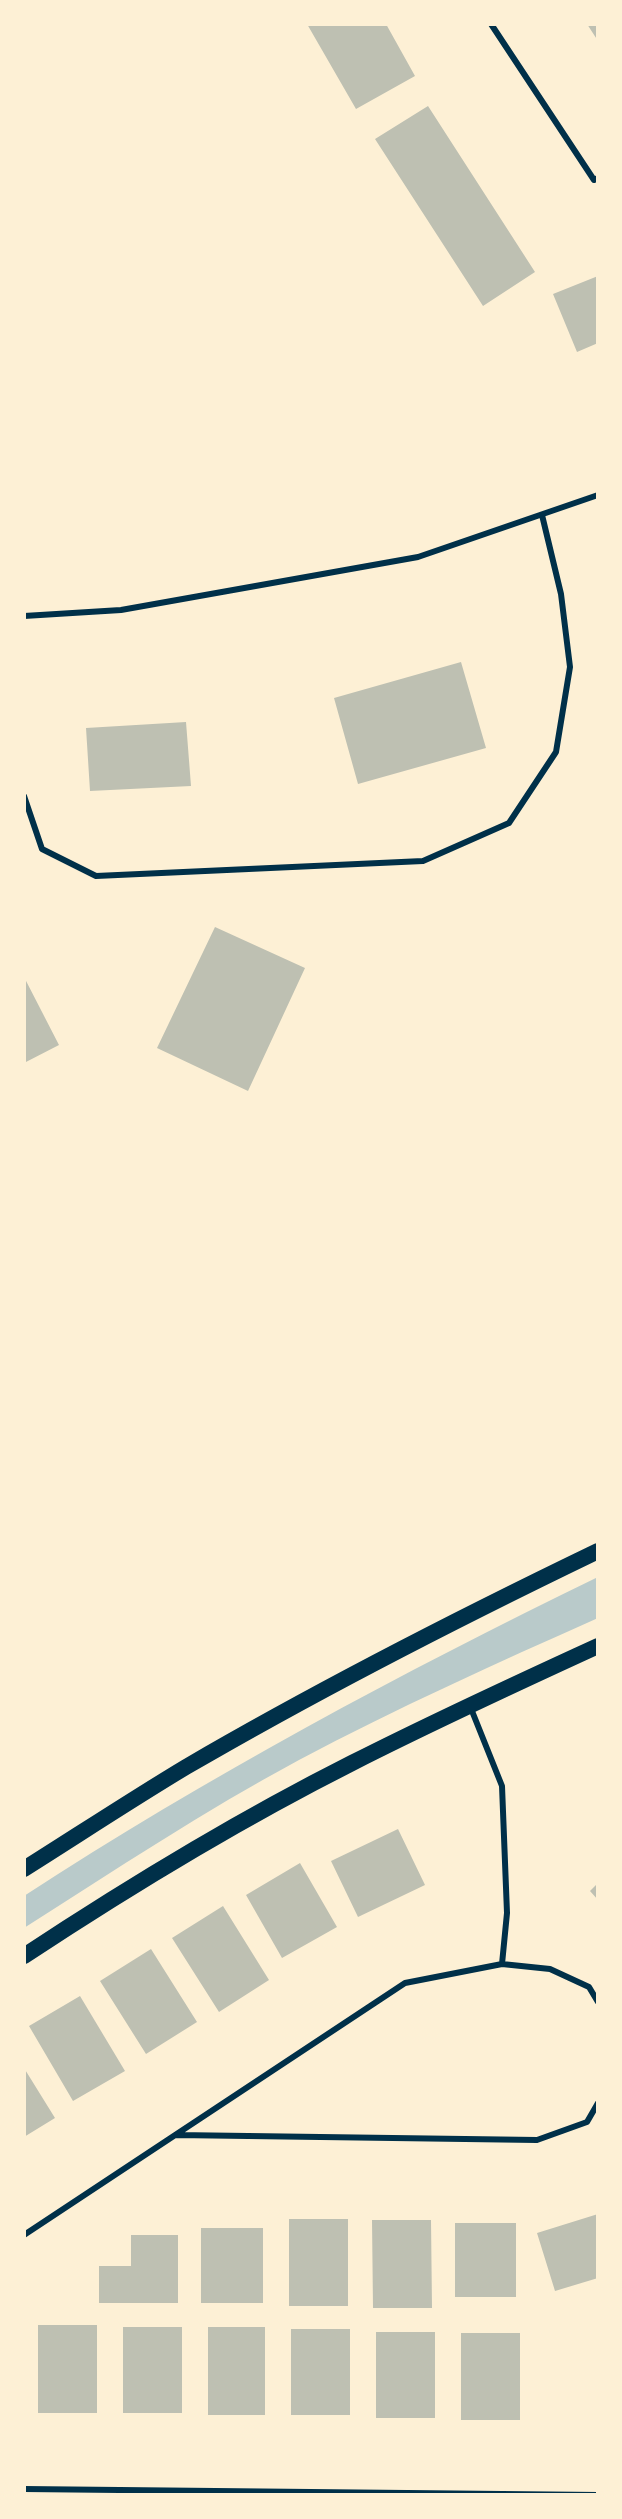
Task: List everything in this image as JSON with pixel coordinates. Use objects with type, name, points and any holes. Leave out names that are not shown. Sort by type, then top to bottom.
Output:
[{"type":"highway","points":[[24,1869],[186,1767],[281,1714],[598,1551]]},
{"type":"highway","points":[[24,1956],[82,1917],[266,1809],[350,1764],[598,1646]]},
{"type":"street","points":[[492,24],[594,180],[598,178]]},
{"type":"street","points":[[24,616],[121,610],[418,557],[598,495]]},
{"type":"street","points":[[24,796],[42,849],[96,876],[423,861],[509,823],[556,752],[570,667],[561,594],[542,515]]},
{"type":"street","points":[[470,1706],[502,1786],[507,1912],[502,1964]]},
{"type":"street","points":[[24,2235],[405,1983],[502,1964],[550,1969],[589,1987],[598,2002]]},
{"type":"street","points":[[175,2135],[537,2140],[586,2122],[598,2103]]},
{"type":"street","points":[[24,2489],[598,2495]]},
{"type":"shaded area","points":[[598,1577],[598,1618],[410,1704],[299,1760],[194,1820],[24,1928],[24,1896],[93,1852],[235,1768],[378,1688]]},
{"type":"building","points":[[307,24],[386,24],[415,76],[356,109]]},
{"type":"building","points":[[587,24],[598,24],[598,41]]},
{"type":"building","points":[[428,106],[535,272],[483,306],[375,139]]},
{"type":"building","points":[[598,276],[598,343],[577,352],[553,294]]},
{"type":"building","points":[[461,662],[486,748],[358,784],[334,698]]},
{"type":"building","points":[[186,722],[191,786],[90,791],[86,728]]},
{"type":"building","points":[[215,927],[305,968],[248,1091],[157,1048]]},
{"type":"building","points":[[24,977],[59,1045],[24,1063]]},
{"type":"building","points":[[398,1829],[425,1885],[358,1917],[331,1861]]},
{"type":"building","points":[[300,1863],[337,1927],[282,1958],[246,1895]]},
{"type":"building","points":[[598,1883],[598,1900],[590,1891]]},
{"type":"building","points":[[223,1906],[269,1980],[219,2012],[172,1938]]},
{"type":"building","points":[[151,1949],[197,2022],[146,2054],[100,1981]]},
{"type":"building","points":[[80,1996],[125,2071],[73,2101],[29,2026]]},
{"type":"building","points":[[24,2068],[55,2118],[24,2137]]},
{"type":"building","points":[[598,2214],[598,2278],[555,2291],[537,2233]]},
{"type":"building","points":[[289,2219],[348,2219],[348,2306],[289,2306]]},
{"type":"building","points":[[372,2220],[431,2220],[432,2308],[373,2308]]},
{"type":"building","points":[[455,2223],[516,2223],[516,2297],[455,2297]]},
{"type":"building","points":[[201,2228],[263,2228],[263,2303],[201,2303]]},
{"type":"building","points":[[131,2235],[178,2235],[178,2303],[99,2303],[99,2266],[131,2266]]},
{"type":"building","points":[[38,2325],[97,2325],[97,2413],[38,2413]]},
{"type":"building","points":[[123,2327],[182,2327],[182,2413],[123,2413]]},
{"type":"building","points":[[208,2327],[265,2327],[265,2415],[208,2415]]},
{"type":"building","points":[[291,2329],[350,2329],[350,2415],[291,2415]]},
{"type":"building","points":[[376,2332],[435,2332],[435,2418],[376,2418]]},
{"type":"building","points":[[461,2333],[520,2333],[520,2420],[461,2420]]}]
